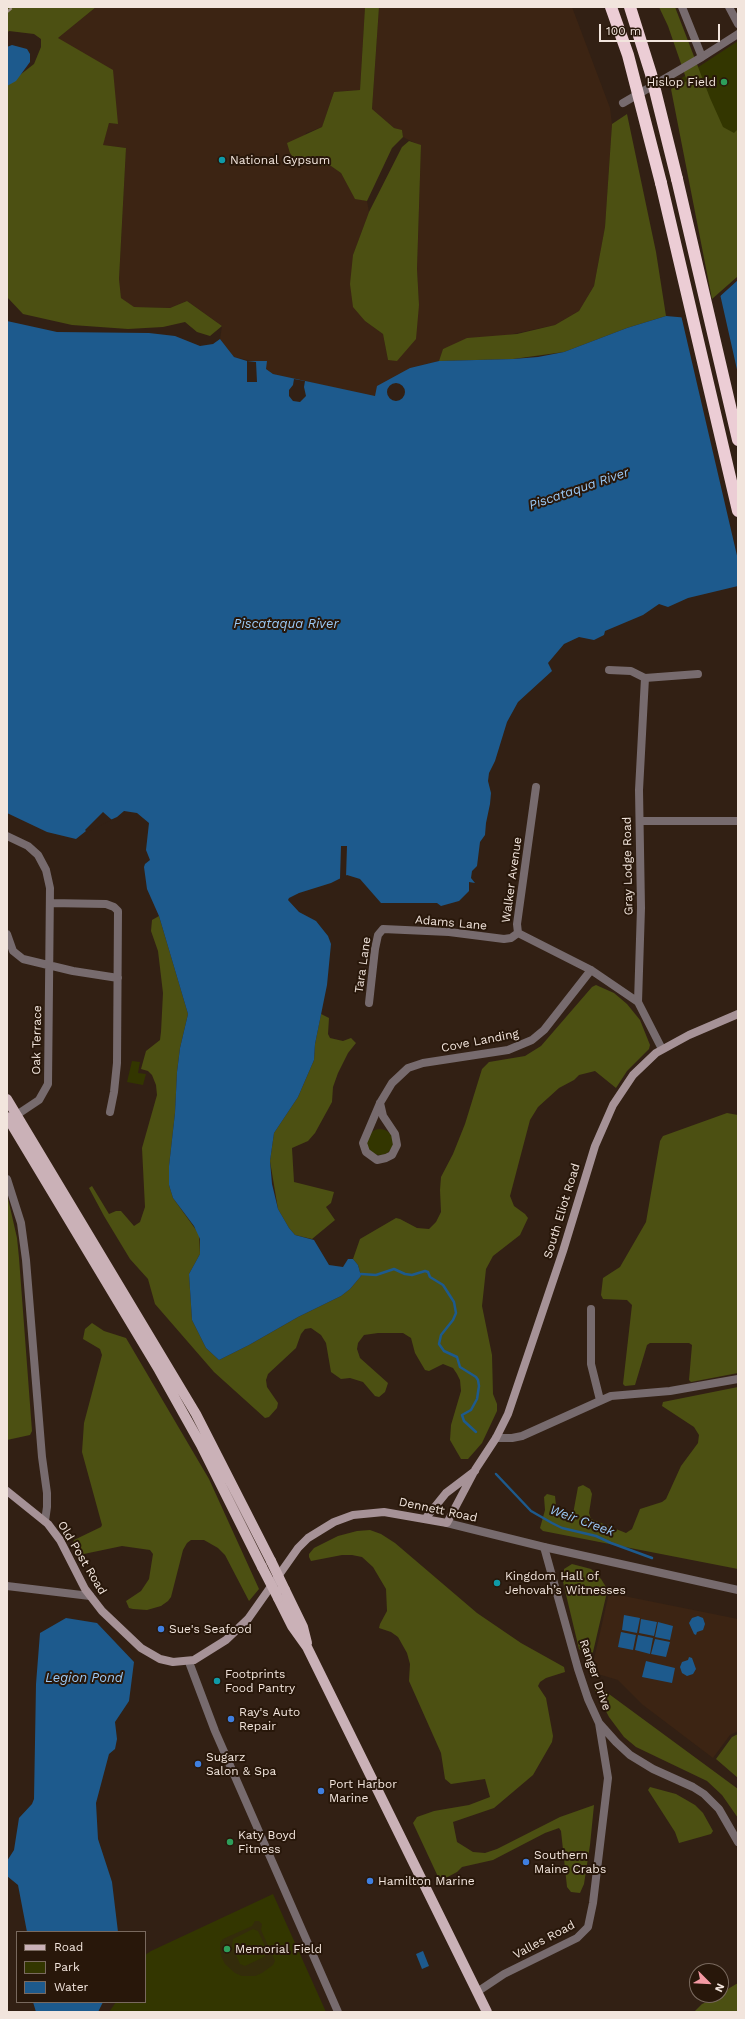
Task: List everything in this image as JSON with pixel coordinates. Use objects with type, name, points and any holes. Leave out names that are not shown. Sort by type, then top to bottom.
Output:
[{"type":"highway","points":[[611,7],[628,55],[661,183],[738,511]]},
{"type":"highway","points":[[630,7],[651,74],[738,440]]},
{"type":"main road","name":"South Eliot Road","points":[[475,1470],[496,1438],[508,1414],[600,1133],[622,1090],[644,1063],[662,1049],[689,1035],[738,1014]]},
{"type":"main road","points":[[7,1099],[11,1117],[196,1414],[282,1594],[303,1627],[307,1647],[487,2012]]},
{"type":"main road","points":[[425,1519],[446,1493],[475,1470]]},
{"type":"main road","points":[[447,1523],[475,1470]]},
{"type":"main road","points":[[7,1491],[45,1521]]},
{"type":"main road","name":"Dennett Road","points":[[189,1662],[222,1644],[248,1618],[298,1548],[320,1530],[353,1515],[384,1512],[447,1523]]},
{"type":"main road","name":"Old Post Road","points":[[45,1521],[60,1540],[90,1596],[122,1630],[150,1654],[168,1661],[189,1662]]},
{"type":"street","points":[[682,7],[702,57]]},
{"type":"street","points":[[730,7],[738,24]]},
{"type":"street","points":[[622,103],[702,57],[738,34]]},
{"type":"street","points":[[608,670],[631,671],[645,678],[698,674]]},
{"type":"street","name":"Gray Lodge Road","points":[[645,678],[639,783],[641,908],[638,1002],[662,1049]]},
{"type":"street","name":"Walker Avenue","points":[[536,787],[517,924],[518,933],[591,970],[638,1002]]},
{"type":"street","points":[[640,821],[738,821]]},
{"type":"street","name":"Oak Terrace","points":[[7,836],[28,846],[43,862],[49,880],[50,903],[48,1084],[39,1100],[11,1117]]},
{"type":"street","points":[[50,903],[97,903],[112,906],[116,909],[119,920],[116,1068],[114,1092],[110,1112]]},
{"type":"street","name":"Adams Lane","points":[[381,931],[386,928],[407,931],[449,932],[504,939],[511,938],[518,933]]},
{"type":"street","name":"Tara Lane","points":[[369,1003],[375,949],[381,931]]},
{"type":"street","points":[[7,934],[13,951],[17,956],[23,959],[50,966],[118,978]]},
{"type":"street","name":"Cove Landing","points":[[380,1103],[383,1116],[395,1134],[397,1145],[392,1155],[377,1160],[366,1152],[363,1143],[380,1103],[392,1083],[408,1068],[423,1063],[508,1050],[532,1040],[544,1030],[591,970]]},
{"type":"street","name":"Old Post Road","points":[[7,1179],[21,1223],[26,1260],[42,1457],[47,1493],[48,1507],[45,1521]]},
{"type":"street","points":[[591,1310],[591,1359],[600,1400]]},
{"type":"street","points":[[496,1438],[512,1438],[522,1436],[600,1400],[622,1394],[670,1391],[738,1379]]},
{"type":"street","name":"Dennett Road","points":[[447,1523],[544,1547],[738,1590]]},
{"type":"street","name":"Ranger Drive","points":[[544,1547],[578,1669],[588,1698],[599,1722],[616,1742],[630,1755],[653,1769],[693,1787],[704,1794],[719,1809],[738,1842]]},
{"type":"street","points":[[7,1586],[90,1596]]},
{"type":"street","points":[[189,1662],[218,1737],[338,2012]]},
{"type":"street","name":"Valles Road","points":[[477,1992],[504,1974],[577,1938],[588,1927],[593,1903],[608,1778],[599,1722]]},
{"type":"shaded area","points":[[96,7],[365,7],[360,90],[334,92],[322,127],[306,133],[295,160],[319,166],[331,166],[341,173],[355,198],[367,201],[369,212],[353,255],[365,321],[383,334],[388,360],[419,305],[417,269],[421,146],[403,137],[402,130],[394,128],[372,109],[379,7],[572,7],[610,108],[612,124],[605,227],[594,286],[579,311],[555,325],[443,349],[439,361],[410,368],[375,397],[273,374],[256,362],[234,357],[220,339],[222,326],[187,301],[170,308],[133,307],[121,298],[119,279],[126,148],[102,145],[109,123],[118,124],[58,38]]},
{"type":"shaded area","points":[[609,1593],[738,1619],[738,1731],[730,1735],[713,1758],[643,1705],[618,1680],[591,1672]]},
{"type":"green space","points":[[7,7],[96,7],[58,38],[113,70],[118,124],[109,123],[103,145],[126,148],[119,279],[121,298],[134,307],[170,308],[187,301],[222,326],[210,336],[197,332],[185,322],[163,327],[128,329],[72,325],[23,314],[7,297],[7,85],[34,64],[41,47],[41,39],[34,34],[9,31],[7,33]]},
{"type":"green space","points":[[365,7],[379,7],[372,109],[394,128],[402,130],[403,137],[392,148],[367,201],[355,199],[341,173],[331,166],[319,166],[295,160],[290,153],[287,143],[322,127],[334,92],[360,90]]},
{"type":"green space","points":[[659,7],[675,7],[710,98],[723,127],[734,133],[738,129],[738,274],[737,277],[712,299],[671,89],[687,81],[668,26]]},
{"type":"green space","points":[[738,41],[738,274],[729,284],[677,81]]},
{"type":"green space","points":[[627,114],[656,252],[666,316],[627,328],[564,352],[513,359],[439,361],[443,349],[467,338],[517,334],[555,325],[579,311],[594,286],[605,227],[612,124]]},
{"type":"green space","points":[[409,141],[421,145],[417,269],[419,305],[416,339],[397,361],[388,360],[383,334],[365,321],[353,307],[350,284],[353,255],[369,212],[402,147]]},
{"type":"green space","points":[[159,916],[188,1014],[180,1048],[177,1072],[175,1113],[169,1166],[169,1185],[173,1198],[199,1234],[200,1254],[189,1274],[192,1320],[206,1348],[219,1360],[298,1317],[341,1296],[350,1289],[361,1276],[358,1265],[353,1259],[360,1239],[396,1218],[417,1228],[429,1229],[436,1222],[441,1212],[441,1177],[453,1154],[465,1124],[482,1069],[489,1062],[525,1056],[541,1046],[592,987],[596,985],[614,993],[627,1004],[640,1020],[650,1045],[649,1049],[627,1071],[616,1088],[595,1071],[579,1075],[574,1080],[559,1088],[538,1107],[530,1120],[510,1196],[514,1206],[528,1218],[520,1235],[493,1256],[486,1269],[482,1306],[492,1355],[493,1394],[497,1404],[497,1411],[482,1443],[468,1459],[461,1459],[450,1440],[451,1425],[461,1391],[460,1380],[457,1374],[453,1368],[443,1364],[429,1371],[425,1370],[415,1353],[411,1338],[403,1333],[378,1333],[364,1335],[358,1343],[357,1349],[360,1358],[388,1383],[385,1392],[379,1397],[375,1396],[363,1382],[350,1378],[341,1379],[331,1372],[326,1343],[321,1335],[311,1328],[305,1329],[301,1334],[296,1348],[268,1374],[266,1380],[267,1387],[278,1403],[277,1408],[269,1417],[265,1418],[214,1372],[155,1304],[148,1279],[130,1259],[104,1216],[89,1188],[92,1186],[109,1214],[116,1211],[121,1211],[134,1226],[140,1222],[145,1207],[142,1148],[157,1095],[156,1085],[152,1075],[148,1071],[141,1069],[146,1051],[160,1040],[161,1032],[163,993],[158,951],[151,931],[152,920]]},
{"type":"green space","points":[[321,1014],[329,1018],[328,1034],[330,1038],[343,1041],[351,1038],[356,1043],[348,1053],[338,1073],[333,1087],[332,1102],[315,1133],[308,1141],[292,1148],[294,1182],[334,1192],[331,1203],[326,1207],[335,1220],[312,1239],[295,1235],[278,1209],[270,1161],[274,1133],[298,1097],[314,1060],[315,1044]]},
{"type":"green space","points":[[132,1061],[140,1062],[138,1073],[146,1074],[143,1085],[127,1082]]},
{"type":"green space","points":[[727,1113],[738,1115],[738,1373],[691,1382],[689,1380],[692,1345],[689,1343],[650,1343],[647,1345],[635,1385],[625,1386],[623,1384],[632,1305],[627,1300],[603,1299],[601,1295],[603,1278],[620,1267],[646,1222],[660,1141],[663,1136]]},
{"type":"green space","points":[[380,1129],[389,1133],[393,1142],[389,1151],[380,1155],[371,1151],[367,1142],[371,1133]]},
{"type":"green space","points":[[7,1194],[17,1238],[32,1431],[30,1435],[7,1440]]},
{"type":"green space","points":[[92,1323],[104,1331],[126,1338],[209,1479],[259,1589],[249,1601],[225,1555],[218,1548],[204,1540],[191,1540],[187,1543],[183,1550],[171,1597],[161,1606],[147,1610],[129,1608],[126,1601],[141,1591],[149,1579],[153,1554],[150,1550],[122,1546],[79,1555],[73,1543],[74,1540],[101,1527],[102,1525],[82,1452],[84,1423],[102,1355],[100,1349],[83,1339],[85,1329]]},
{"type":"green space","points":[[738,1387],[738,1569],[543,1531],[540,1528],[545,1510],[544,1497],[547,1494],[555,1496],[557,1515],[567,1518],[573,1514],[578,1487],[583,1485],[590,1489],[592,1494],[589,1513],[591,1519],[626,1533],[632,1529],[640,1509],[662,1502],[666,1499],[681,1466],[698,1443],[699,1435],[694,1427],[662,1406],[663,1402]]},
{"type":"green space","points":[[370,1530],[381,1534],[395,1543],[477,1613],[521,1643],[564,1667],[565,1672],[546,1678],[540,1682],[538,1686],[546,1698],[553,1736],[552,1742],[533,1775],[494,1808],[453,1822],[457,1842],[473,1852],[485,1853],[497,1849],[560,1817],[594,1805],[584,1884],[580,1893],[571,1892],[567,1887],[561,1831],[559,1828],[545,1833],[493,1860],[462,1867],[457,1872],[440,1881],[413,1823],[417,1817],[434,1811],[469,1805],[490,1797],[485,1779],[451,1784],[445,1779],[441,1753],[409,1681],[410,1664],[407,1653],[398,1637],[391,1632],[379,1628],[387,1611],[386,1589],[373,1567],[362,1557],[352,1555],[342,1555],[311,1561],[309,1557],[309,1554],[314,1548],[338,1536],[357,1531]]},
{"type":"green space","points":[[572,1564],[591,1569],[601,1579],[606,1587],[607,1592],[593,1652],[591,1654],[584,1653],[579,1649],[563,1582],[564,1569]]},
{"type":"green space","points":[[594,1683],[738,1789],[738,1818],[722,1795],[707,1781],[636,1747],[624,1737],[609,1717],[595,1690]]},
{"type":"green space","points":[[738,1734],[738,1778],[716,1759],[732,1737]]},
{"type":"green space","points":[[650,1787],[676,1794],[695,1805],[703,1813],[713,1831],[711,1834],[679,1843],[675,1832],[648,1790]]},
{"type":"green space","name":"Memorial Field","points":[[273,1894],[326,2012],[109,2012],[115,2003],[146,2003],[146,1954]]},
{"type":"green space","points":[[738,1983],[738,2012],[694,2012],[704,2003],[729,2003],[729,1988]]},
{"type":"sand","points":[[255,1921],[259,1921],[262,1924],[261,1930],[275,1961],[273,1965],[262,1973],[255,1976],[242,1976],[235,1973],[225,1964],[221,1956],[220,1943],[223,1939],[252,1926]],"holes":[[[253,1929],[258,1931],[268,1952],[264,1957],[245,1966],[240,1964],[232,1946],[233,1939]]]},
{"type":"water","points":[[12,45],[27,49],[30,54],[30,62],[16,81],[7,86],[7,47]]},
{"type":"water","name":"Piscataqua River","points":[[738,280],[738,586],[688,598],[668,607],[659,604],[643,615],[605,631],[604,635],[594,640],[579,637],[564,644],[548,663],[552,671],[518,702],[507,722],[495,761],[489,773],[488,781],[491,793],[490,804],[485,835],[480,842],[477,866],[472,871],[471,878],[475,883],[469,882],[469,891],[459,901],[441,906],[437,903],[381,903],[360,879],[347,875],[331,883],[299,893],[288,900],[299,912],[316,921],[328,936],[331,944],[327,985],[315,1044],[314,1060],[298,1097],[274,1133],[270,1161],[272,1184],[278,1209],[295,1235],[314,1240],[329,1265],[343,1267],[348,1259],[353,1259],[358,1265],[361,1276],[350,1289],[341,1296],[298,1317],[219,1360],[206,1348],[192,1320],[189,1274],[200,1254],[200,1239],[194,1226],[173,1198],[169,1185],[169,1166],[175,1113],[177,1072],[180,1048],[188,1014],[159,916],[147,889],[144,867],[150,860],[146,850],[149,823],[137,813],[124,811],[117,817],[86,831],[76,839],[47,832],[7,813],[7,321],[57,332],[149,333],[175,336],[200,346],[213,344],[220,339],[234,357],[247,361],[267,361],[266,369],[273,374],[375,396],[377,386],[410,368],[439,361],[538,357],[564,352],[627,328],[666,316],[689,318],[717,299]]},
{"type":"water","points":[[624,1615],[640,1618],[637,1633],[622,1630]]},
{"type":"water","points":[[698,1616],[703,1618],[705,1624],[703,1630],[697,1632],[696,1635],[694,1634],[689,1623],[692,1618]]},
{"type":"water","name":"Legion Pond","points":[[66,1618],[97,1623],[134,1662],[129,1701],[115,1722],[117,1739],[115,1749],[109,1754],[96,1803],[98,1839],[112,1882],[118,1931],[27,1931],[18,1885],[7,1876],[7,1861],[14,1850],[19,1818],[32,1804],[34,1799],[36,1684],[40,1633]]},
{"type":"water","points":[[641,1619],[657,1622],[654,1636],[639,1633]]},
{"type":"water","points":[[658,1622],[673,1626],[670,1640],[655,1637]]},
{"type":"water","points":[[621,1632],[636,1635],[633,1650],[618,1647]]},
{"type":"water","points":[[638,1635],[653,1638],[650,1654],[635,1650]]},
{"type":"water","points":[[655,1639],[670,1642],[666,1657],[651,1654]]},
{"type":"water","points":[[689,1657],[692,1658],[696,1669],[693,1674],[687,1676],[682,1673],[680,1667],[682,1662],[688,1660]]},
{"type":"water","points":[[646,1661],[675,1668],[672,1683],[642,1677]]},
{"type":"water","points":[[423,1951],[429,1966],[422,1969],[416,1954]]},
{"type":"water","points":[[33,2003],[102,2003],[98,2012],[36,2012]]},
{"type":"pier","points":[[720,294],[738,374],[738,560],[681,315],[688,316]]},
{"type":"pier","points":[[247,361],[256,362],[257,382],[247,382]]},
{"type":"pier","points":[[294,379],[305,381],[304,387],[306,396],[300,402],[293,401],[289,396],[289,390],[293,385]]},
{"type":"pier","points":[[396,383],[402,386],[405,392],[402,398],[396,401],[390,398],[387,392],[390,386]]},
{"type":"pier","points":[[103,812],[112,820],[87,832],[85,830]]},
{"type":"pier","points":[[341,846],[347,846],[346,877],[340,879]]},
{"type":"waterway","name":"Weir Creek","points":[[361,1274],[376,1275],[394,1269],[405,1274],[412,1275],[425,1271],[428,1272],[430,1277],[443,1285],[454,1302],[456,1313],[453,1320],[441,1335],[439,1344],[444,1351],[457,1357],[460,1367],[476,1377],[478,1380],[479,1386],[477,1399],[471,1410],[462,1415],[464,1421],[476,1432]]},
{"type":"waterway","name":"Weir Creek","points":[[496,1474],[531,1511],[552,1523],[562,1528],[596,1536],[652,1558]]},
{"type":"railway","points":[[7,12],[13,7]]},
{"type":"place","name":"Hislop Field","points":[[724,82]]},
{"type":"place","name":"National Gypsum","points":[[222,160]]},
{"type":"place","name":"Kingdom Hall of Jehovah’s Witnesses","points":[[497,1583]]},
{"type":"place","name":"Sue's Seafood","points":[[161,1629]]},
{"type":"place","name":"Footprints Food Pantry","points":[[217,1681]]},
{"type":"place","name":"Ray's Auto Repair","points":[[231,1719]]},
{"type":"place","name":"Sugarz Salon & Spa","points":[[198,1764]]},
{"type":"place","name":"Port Harbor Marine","points":[[321,1791]]},
{"type":"place","name":"Katy Boyd Fitness","points":[[230,1842]]},
{"type":"place","name":"Southern Maine Crabs","points":[[526,1862]]},
{"type":"place","name":"Hamilton Marine","points":[[370,1881]]},
{"type":"place","name":"Memorial Field","points":[[227,1949]]}]
